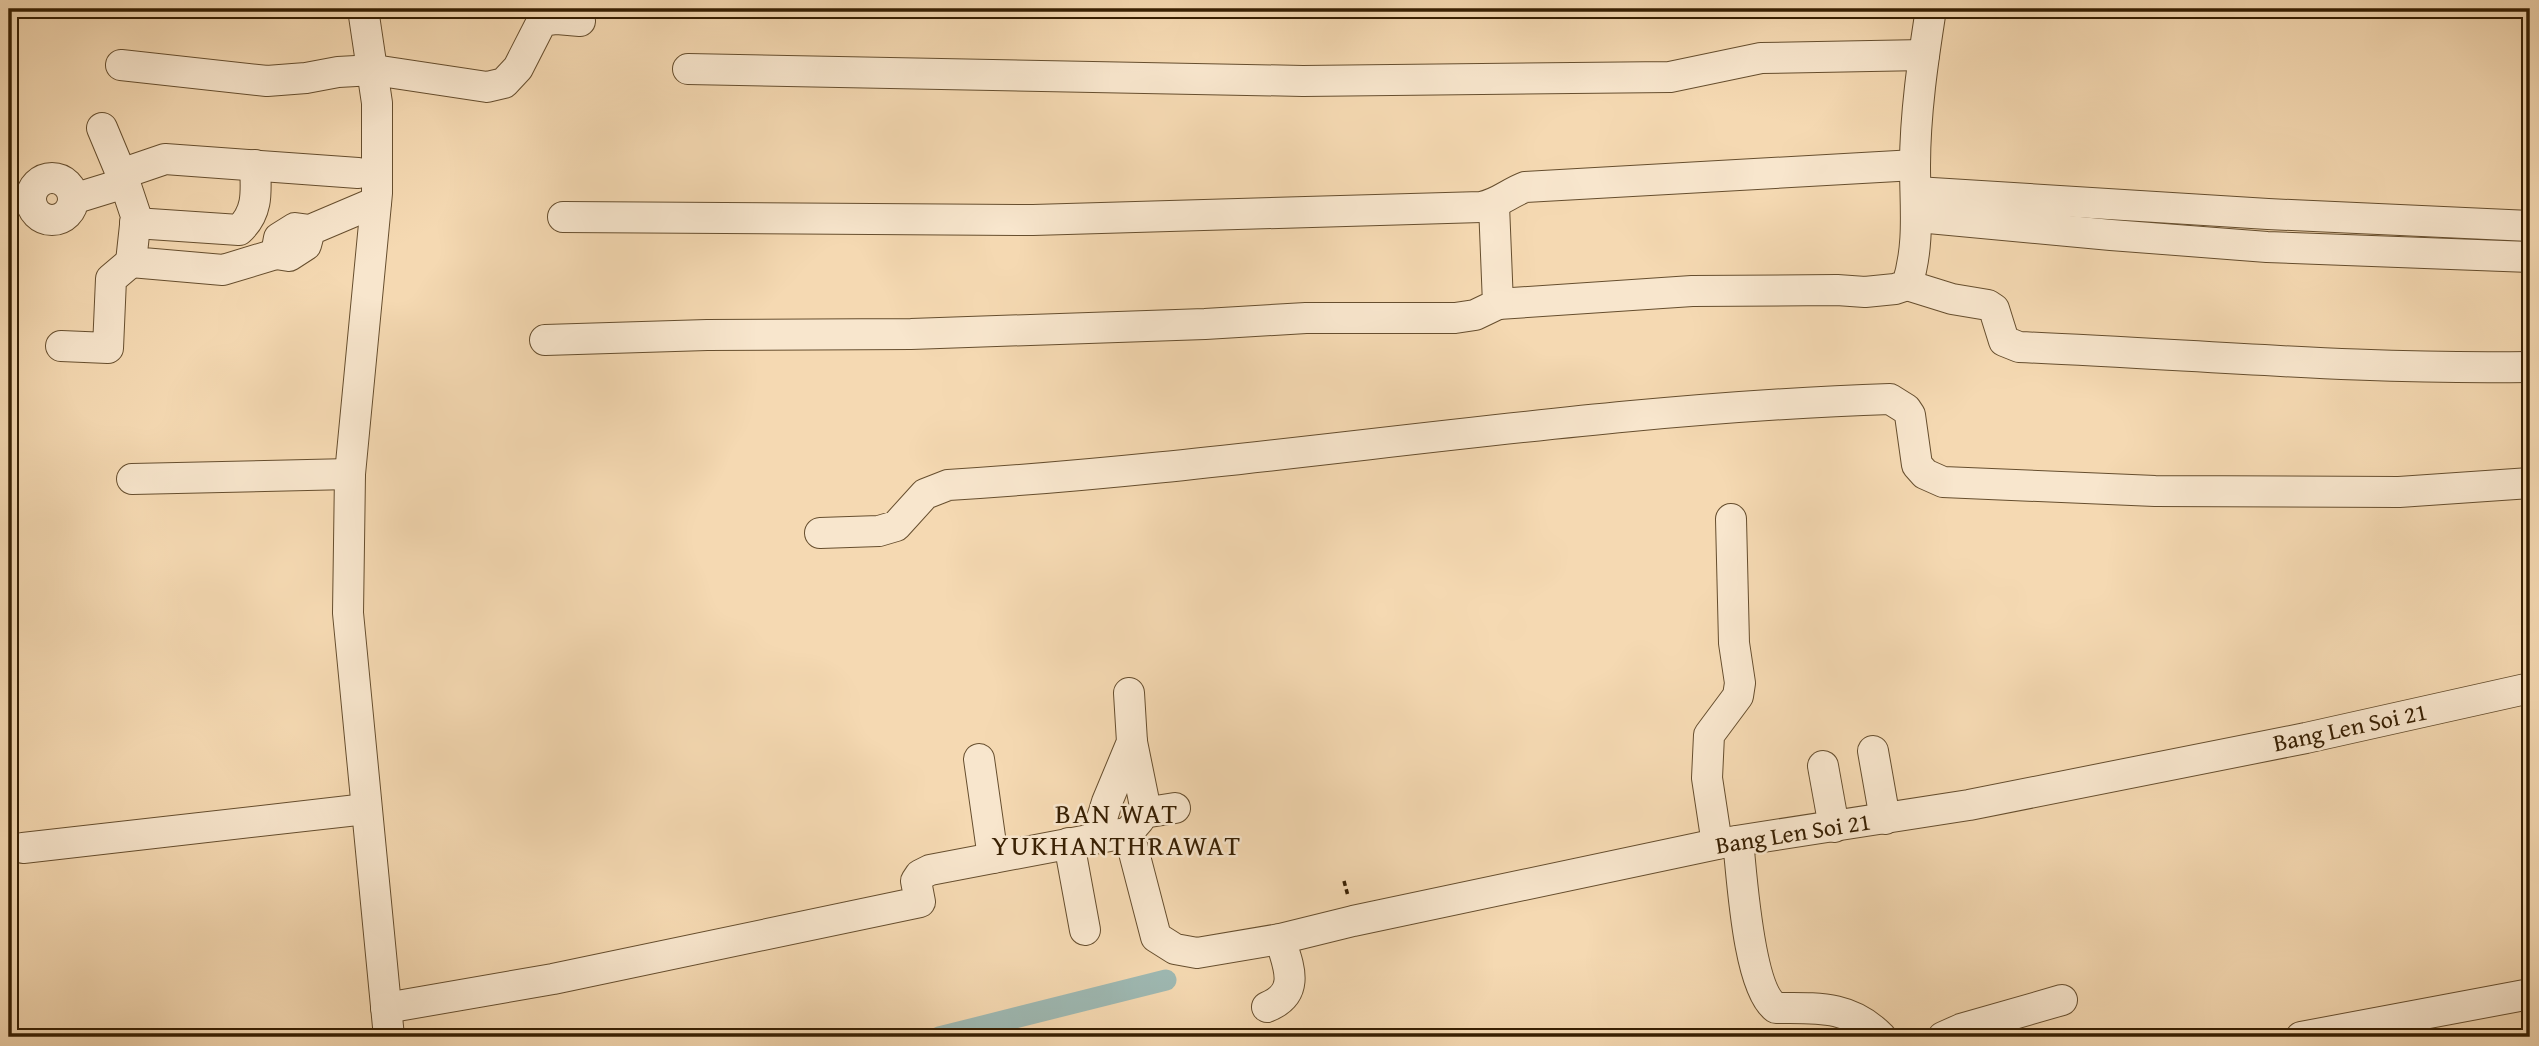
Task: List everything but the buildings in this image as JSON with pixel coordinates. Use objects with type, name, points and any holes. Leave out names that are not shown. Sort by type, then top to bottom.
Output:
[{"type":"street","points":[[363,9],[377,103],[367,163],[376,202],[350,474],[348,613],[387,1023],[553,979],[920,902],[916,881],[920,875],[930,870],[1119,834],[1133,830],[1175,808]]},
{"type":"street","points":[[1907,285],[1913,268],[1924,55],[1931,9]]},
{"type":"street","points":[[121,65],[267,81],[373,70],[487,87],[504,83],[518,68],[541,21],[556,19],[580,22]]},
{"type":"street","points":[[688,69],[1303,81],[1670,77],[1761,58],[1924,55]]},
{"type":"street","points":[[61,346],[108,348],[111,279],[131,262],[136,216],[102,128]]},
{"type":"street","points":[[73,199],[166,159],[255,165],[367,163]]},
{"type":"street","points":[[135,223],[239,230],[249,220],[256,200],[255,165]]},
{"type":"street","points":[[563,217],[1033,220],[1481,207],[1494,205],[1525,187],[1916,191],[2268,214],[2530,226]]},
{"type":"street","points":[[1916,191],[2111,235],[2267,247],[2530,257]]},
{"type":"street","points":[[131,262],[223,270],[276,254],[289,256],[306,244],[310,230],[376,202]]},
{"type":"street","points":[[2111,235],[2114,204]]},
{"type":"street","points":[[1494,205],[1498,304]]},
{"type":"street","points":[[2267,247],[2268,214]]},
{"type":"street","points":[[2420,253],[2422,221]]},
{"type":"street","points":[[239,230],[247,264]]},
{"type":"street","points":[[545,340],[707,335],[911,334],[1306,318],[1455,318],[1475,314],[1498,304],[1692,290],[1865,292],[1907,285],[1952,299],[1988,304],[1994,309],[2004,341],[2019,347],[2293,361],[2530,367]]},
{"type":"street","points":[[820,533],[879,531],[896,527],[925,494],[948,485],[1337,450],[1537,425],[1689,410],[1890,399],[1910,415],[1917,465],[1925,474],[1943,482],[2155,491],[2399,492],[2530,483]]},
{"type":"street","points":[[132,479],[350,474]]},
{"type":"street","points":[[1731,519],[1734,643],[1740,683],[1738,696],[1709,735],[1707,778],[1728,843],[1759,980],[1770,1004],[1776,1008],[1827,1008],[1846,1012],[1881,1037]]},
{"type":"street","name":"Bang Len Soi 21","points":[[1129,693],[1132,742],[1144,806],[1133,830],[1156,936],[1175,948],[1197,953],[1280,939],[1353,921],[1728,843],[1969,805],[2267,746],[2530,688]]},
{"type":"street","points":[[1085,930],[1083,841],[1107,802],[1132,742]]},
{"type":"street","points":[[1873,751],[1885,818]]},
{"type":"street","points":[[979,759],[993,858]]},
{"type":"street","points":[[1823,766],[1834,827]]},
{"type":"street","points":[[23,848],[366,809]]},
{"type":"street","points":[[1267,1007],[1280,1001],[1289,987],[1288,965],[1280,939]]},
{"type":"street","points":[[2301,1037],[2530,994]]},
{"type":"street","points":[[1943,1037],[2062,1000]]},
{"type":"waterway","points":[[939,1037],[1166,980]]},
{"type":"district","name":"BAN WAT YUKHANTHRAWAT","points":[[1117,828]]}]
